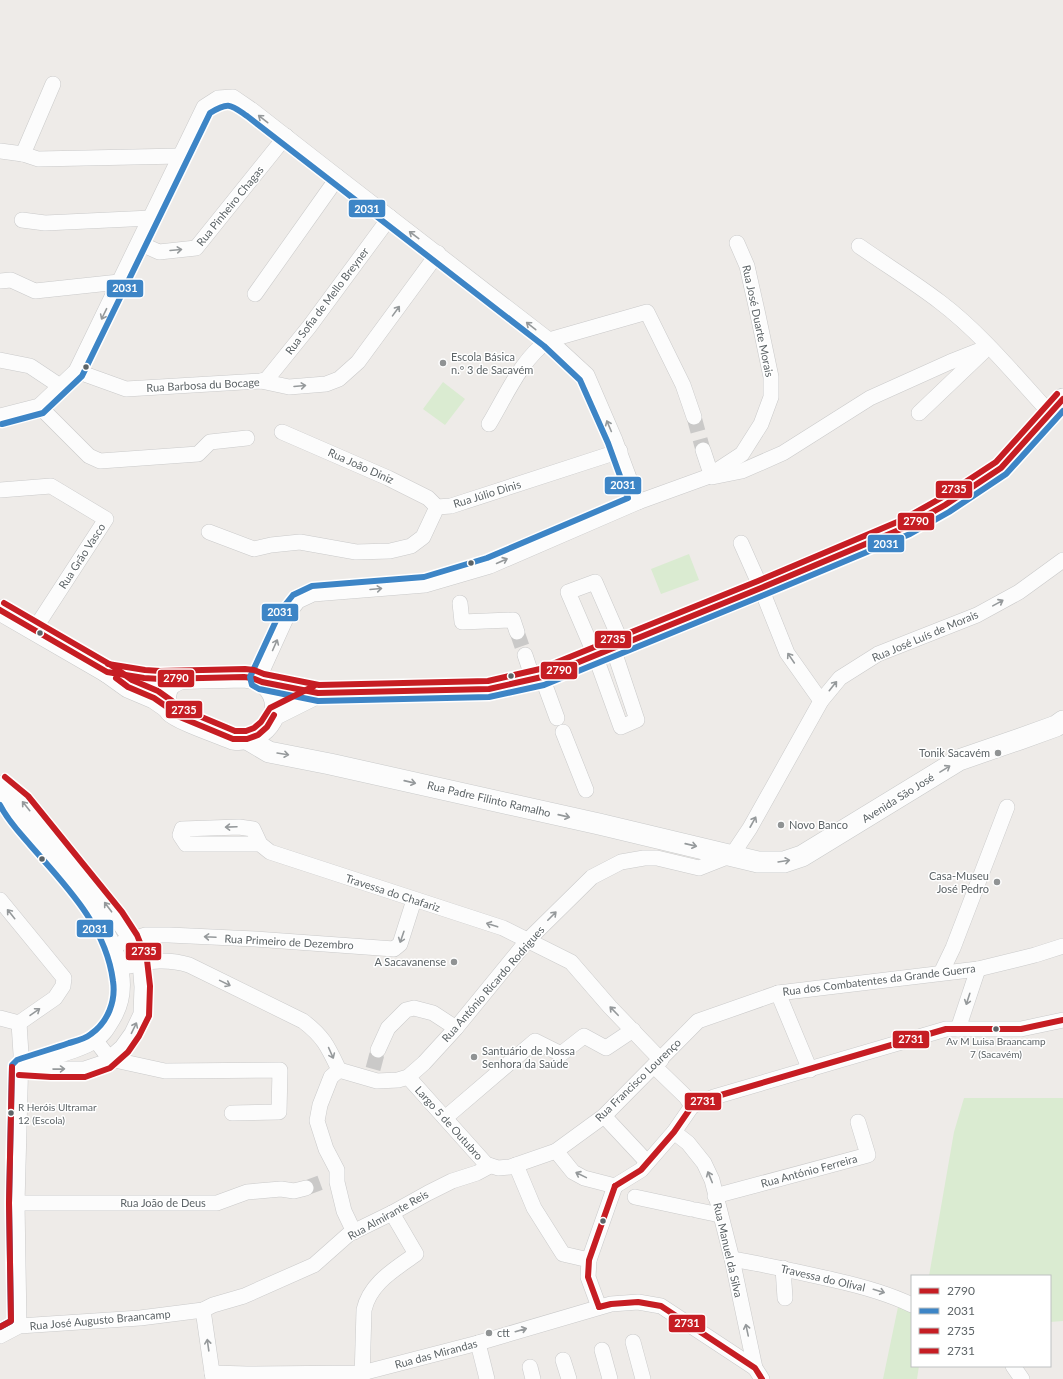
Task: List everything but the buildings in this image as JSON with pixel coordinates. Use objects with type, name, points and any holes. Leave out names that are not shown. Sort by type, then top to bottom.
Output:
[{"type":"street","points":[[23,154],[53,84]]},
{"type":"street","points":[[0,416],[39,406],[76,370],[204,108],[218,98],[233,97],[286,136],[338,178],[438,253],[549,340],[587,375],[620,451],[638,502]]},
{"type":"street","name":"Rua Pinheiro Chagas","points":[[139,243],[159,252],[196,248],[286,136]]},
{"type":"street","points":[[0,151],[23,154],[38,159],[181,156]]},
{"type":"street","points":[[255,294],[338,178]]},
{"type":"street","name":"Rua Sofia de Mello Breyner","points":[[261,381],[267,379],[309,327],[390,217]]},
{"type":"street","points":[[22,220],[45,223],[151,218]]},
{"type":"street","name":"Rua José Duarte Morais","points":[[260,681],[288,614],[298,601],[313,594],[437,582],[490,566],[638,502],[709,475],[742,454],[761,424],[771,396],[771,377],[746,266],[737,243]]},
{"type":"street","points":[[107,672],[144,678],[180,679],[244,677],[318,693],[489,689],[537,678],[762,588],[906,527],[945,505],[1001,468],[1056,406],[988,347],[940,302],[859,246]]},
{"type":"street","name":"Rua Barbosa du Bocage","points":[[76,370],[126,389],[261,381],[289,387],[326,384],[339,379],[358,362],[438,253]]},
{"type":"street","points":[[0,281],[11,280],[35,291],[119,282]]},
{"type":"street","points":[[489,424],[513,382],[539,346],[549,340],[647,312],[683,385],[694,418]]},
{"type":"street","points":[[703,450],[709,475],[715,477],[742,470],[783,453],[870,398],[943,365],[988,347]]},
{"type":"street","points":[[919,413],[988,347]]},
{"type":"street","points":[[0,360],[30,366],[60,386]]},
{"type":"street","points":[[39,406],[89,456],[100,461],[198,454],[210,442],[247,438]]},
{"type":"street","name":"Rua João Diniz","points":[[282,432],[388,478],[428,498],[437,507]]},
{"type":"street","name":"Rua Júlio Dinis","points":[[209,532],[254,549],[272,545],[300,542],[356,552],[390,551],[411,546],[423,537],[437,507],[451,506],[620,451]]},
{"type":"street","name":"Rua Grão Vasco","points":[[0,490],[51,486],[106,519],[34,630]]},
{"type":"street","points":[[741,543],[762,588],[787,653],[821,701]]},
{"type":"street","name":"Rua José Luís de Morais","points":[[732,855],[750,828],[821,701],[840,678],[878,654],[977,615],[1019,592],[1063,560]]},
{"type":"street","points":[[460,603],[462,622],[514,620],[517,632]]},
{"type":"street","points":[[0,610],[107,672],[128,687],[154,698],[168,707],[175,715],[234,739],[247,739],[258,735],[267,728],[274,715],[274,700],[269,689],[260,681]]},
{"type":"street","points":[[525,655],[557,718]]},
{"type":"street","points":[[168,707],[166,701],[167,689],[171,684],[180,679]]},
{"type":"street","points":[[274,715],[318,693]]},
{"type":"street","name":"Avenida São José","points":[[732,855],[758,862],[784,862],[802,856],[959,760],[1056,726],[1063,721]]},
{"type":"street","points":[[563,732],[586,790]]},
{"type":"street","name":"Rua Padre Filinto Ramalho","points":[[247,739],[269,752],[330,764],[732,855]]},
{"type":"street","points":[[0,783],[22,801],[100,898],[130,939],[140,963],[142,987],[140,1014],[132,1033],[122,1047],[110,1059],[96,1066],[84,1069],[20,1067]]},
{"type":"street","points":[[0,787],[11,809],[89,902],[115,946],[121,968],[122,997],[118,1011],[106,1031],[96,1041],[20,1067]]},
{"type":"street","points":[[941,972],[953,948],[1007,806]]},
{"type":"street","name":"Travessa do Chafariz","points":[[260,844],[270,852],[503,928],[527,942],[571,962],[633,1030],[657,1063],[692,1106]]},
{"type":"street","name":"Rua António Ricardo Rodrigues","points":[[408,1077],[424,1063],[456,1028],[527,942],[592,876],[621,862],[644,858],[657,858],[699,868],[732,855]]},
{"type":"street","points":[[0,900],[64,978],[63,986],[55,998],[19,1023],[0,1018]]},
{"type":"street","name":"Rua Primeiro de Dezembro","points":[[115,946],[130,939],[145,935],[169,935],[255,939],[394,949],[400,944],[414,900]]},
{"type":"street","name":"Rua dos Combatentes da Grande Guerra","points":[[698,1021],[778,993],[978,968],[1035,955],[1063,946]]},
{"type":"street","points":[[121,968],[140,963],[170,961],[180,962],[303,1021],[314,1029],[327,1044],[338,1070],[331,1077],[320,1105],[317,1121],[322,1138],[337,1170],[331,1179],[354,1232]]},
{"type":"street","points":[[958,1029],[978,968]]},
{"type":"street","points":[[778,993],[810,1070]]},
{"type":"street","points":[[378,1050],[388,1028],[406,1010],[414,1008],[433,1013],[456,1028]]},
{"type":"street","name":"Rua Francisco Lourenço","points":[[490,1166],[498,1168],[510,1167],[556,1151],[604,1116],[698,1021]]},
{"type":"street","points":[[599,1307],[588,1277],[589,1260],[614,1189],[641,1170],[674,1132],[692,1106],[714,1097],[946,1029],[1021,1029],[1061,1021]]},
{"type":"street","points":[[19,1023],[21,1054],[17,1203],[19,1326]]},
{"type":"street","points":[[445,1118],[536,1041],[561,1054],[584,1036],[606,1048],[633,1030]]},
{"type":"street","points":[[96,1041],[110,1059],[165,1071],[280,1070],[279,1112],[232,1113]]},
{"type":"street","name":"Largo 5 de Outubro","points":[[338,1070],[372,1074],[377,1081],[398,1080],[408,1077],[486,1164],[490,1166]]},
{"type":"street","points":[[604,1116],[647,1162]]},
{"type":"street","name":"Rua António Ferreira","points":[[715,1196],[868,1155],[858,1122]]},
{"type":"street","name":"Rua Manuel da Silva","points":[[674,1132],[688,1143],[704,1163],[712,1180],[759,1374]]},
{"type":"street","points":[[556,1151],[573,1172],[584,1178],[634,1197],[720,1215]]},
{"type":"street","points":[[516,1165],[534,1208],[563,1254],[589,1260]]},
{"type":"street","name":"Rua Almirante Reis","points":[[203,1310],[213,1304],[244,1296],[314,1265],[349,1234],[428,1193],[477,1173],[490,1166]]},
{"type":"street","name":"Rua João de Deus","points":[[17,1203],[217,1203],[247,1192],[281,1189],[294,1191],[306,1188]]},
{"type":"street","points":[[362,1376],[364,1310],[366,1301],[378,1283],[416,1254],[392,1213]]},
{"type":"street","name":"Travessa do Olival","points":[[732,1259],[783,1268],[875,1290],[892,1295],[911,1304]]},
{"type":"street","points":[[783,1268],[785,1298]]},
{"type":"street","name":"Rua das Mirandas","points":[[213,1376],[247,1374],[362,1376],[599,1307],[611,1304],[638,1302],[661,1306],[759,1374]]},
{"type":"street","points":[[203,1310],[213,1376]]},
{"type":"street","name":"Rua José Augusto Braancamp","points":[[0,1336],[19,1326],[140,1318],[203,1310]]},
{"type":"street","points":[[633,1342],[643,1379]]},
{"type":"street","points":[[478,1343],[487,1379]]},
{"type":"street","points":[[602,1350],[610,1379]]},
{"type":"street","points":[[563,1360],[568,1379]]},
{"type":"street","points":[[1013,1367],[1022,1379]]},
{"type":"green space","points":[[443,382],[465,399],[445,425],[423,409]]},
{"type":"green space","points":[[689,554],[699,580],[661,594],[651,569]]},
{"type":"green space","points":[[964,1098],[1063,1098],[1063,1321],[1051,1322],[1051,1275],[929,1275],[954,1132]]},
{"type":"green space","points":[[898,1307],[911,1312],[911,1367],[919,1367],[917,1379],[883,1379]]},
{"type":"tunnel","points":[[694,417],[703,450]]},
{"type":"tunnel","points":[[517,632],[525,655]]},
{"type":"tunnel","points":[[373,1069],[378,1050]]},
{"type":"tunnel","points":[[306,1188],[325,1181]]},
{"type":"transit line","name":"2031","points":[[2,424],[43,413],[82,376],[210,113],[216,109],[226,106],[233,107],[247,116],[544,346],[580,380],[608,443],[628,498],[487,558],[424,577],[312,586],[293,595],[281,610],[250,677],[252,685],[259,689],[318,701],[489,697],[544,685],[910,534],[949,512],[1006,474],[1063,411]]},
{"type":"transit line","name":"2735","points":[[108,664],[160,671],[245,669],[319,685],[488,681],[540,669],[758,581],[902,520],[941,498],[996,462],[1057,394]]},
{"type":"transit line","name":"2790","points":[[0,610],[107,672],[144,678],[244,677],[318,693],[489,689],[542,677],[906,527],[945,505],[1001,468],[1063,399]]},
{"type":"transit line","name":"2735","points":[[4,603],[111,665],[132,680],[158,691],[180,708],[235,731],[246,731],[254,728],[261,722],[270,708],[314,686]]},
{"type":"transit line","name":"2790","points":[[116,678],[128,687],[154,698],[175,715],[233,739],[247,739],[258,735],[267,727],[274,715]]},
{"type":"transit line","name":"2735","points":[[5,777],[28,796],[122,912],[137,935],[147,960],[150,986],[149,1016],[139,1036],[128,1052],[110,1068],[85,1077],[19,1075]]},
{"type":"transit line","name":"2031","points":[[0,805],[14,827],[58,876],[93,925],[102,942],[109,961],[114,989],[110,1010],[102,1023],[91,1034],[80,1040],[17,1060],[12,1065],[9,1203],[11,1321],[0,1327]]},
{"type":"transit line","name":"2731","points":[[615,1186],[641,1170],[674,1132],[692,1106],[714,1097],[946,1029],[1021,1029],[1063,1020]]},
{"type":"transit line","name":"2735","points":[[0,1327],[11,1321],[9,1203],[12,1067]]},
{"type":"transit line","name":"2731","points":[[599,1307],[588,1277],[589,1260],[615,1186]]},
{"type":"transit line","name":"2731","points":[[599,1307],[611,1304],[638,1302],[661,1306],[755,1368],[762,1379]]},
{"type":"place","name":"Escola Básica n.º 3 de Sacavém","points":[[443,363]]},
{"type":"place","name":"Tonik Sacavém","points":[[998,753]]},
{"type":"place","name":"Novo Banco","points":[[781,825]]},
{"type":"place","name":"Casa-Museu José Pedro","points":[[997,882]]},
{"type":"place","name":"A Sacavanense","points":[[454,962]]},
{"type":"place","name":"Av M Luisa Braancamp 7 (Sacavém)","points":[[996,1029]]},
{"type":"place","name":"Santuário de Nossa Senhora da Saúde","points":[[474,1057]]},
{"type":"place","name":"R Heróis Ultramar 12 (Escola)","points":[[11,1113]]},
{"type":"place","name":"ctt","points":[[489,1333]]}]
